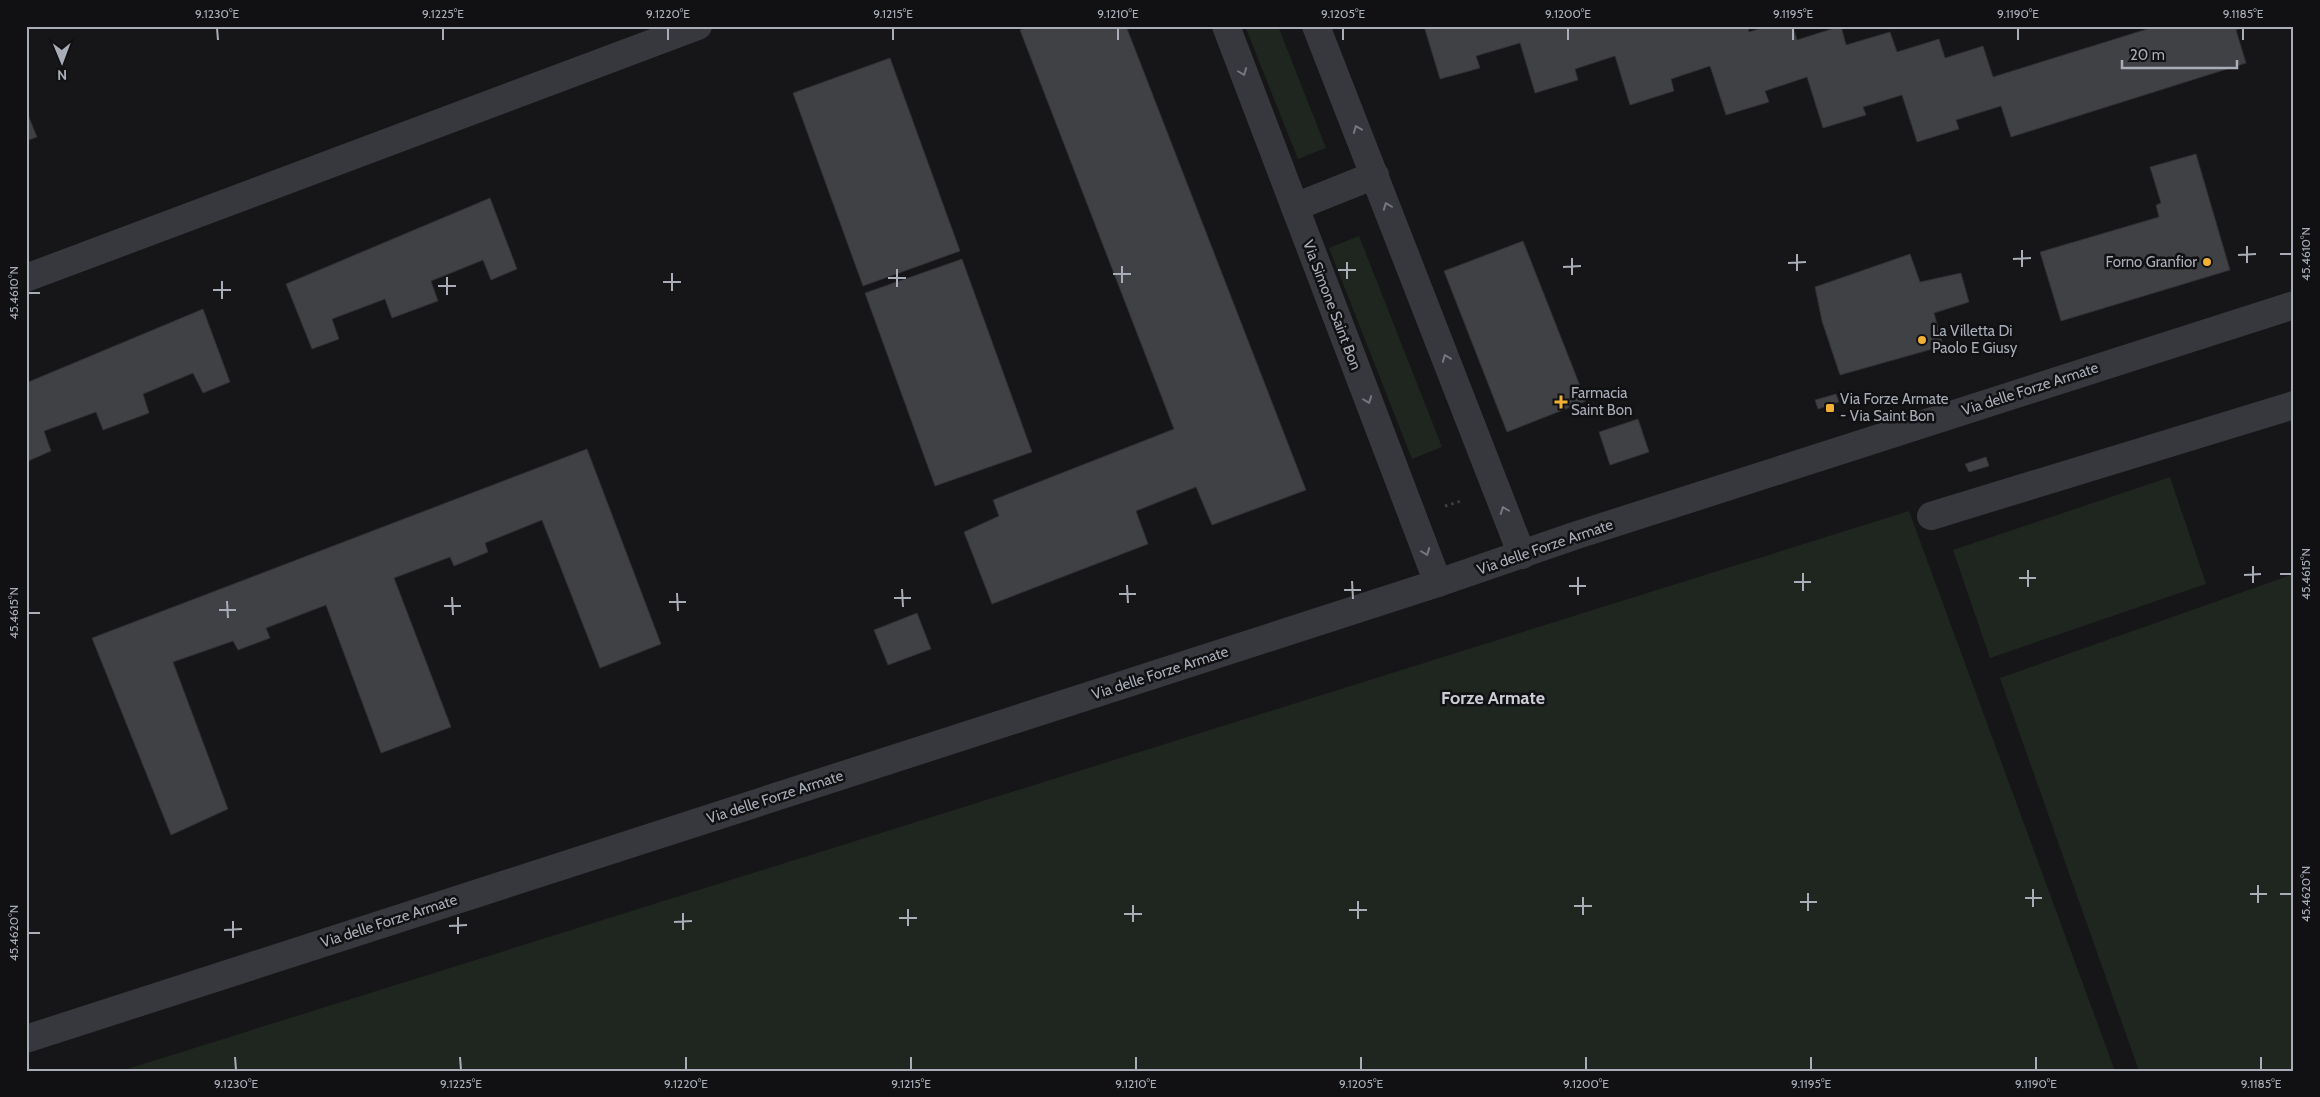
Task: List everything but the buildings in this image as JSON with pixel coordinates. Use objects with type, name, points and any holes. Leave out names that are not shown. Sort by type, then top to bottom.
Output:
[{"type":"street","points":[[26,278],[698,26]]},
{"type":"street","name":"Via Simone Saint Bon","points":[[1226,26],[1438,584]]},
{"type":"street","points":[[1316,26],[1522,555]]},
{"type":"street","points":[[1295,207],[1375,174]]},
{"type":"street","name":"Via delle Forze Armate","points":[[26,1039],[1438,584],[1574,536],[2294,305]]},
{"type":"street","points":[[1931,516],[2294,405]]},
{"type":"shaded area","points":[[1245,26],[1278,26],[1326,148],[1298,159]]},
{"type":"shaded area","points":[[1359,236],[1442,447],[1412,459],[1329,248]]},
{"type":"shaded area","points":[[2170,477],[2206,584],[1990,658],[1953,550]]},
{"type":"shaded area","points":[[1909,511],[2115,1071],[121,1071]]},
{"type":"shaded area","points":[[2294,574],[2294,1071],[2139,1071],[2000,678]]},
{"type":"place","name":"Forno Granfior","points":[[2207,262]]},
{"type":"place","name":"La Villetta Di Paolo E Giusy","points":[[1922,340]]},
{"type":"place","name":"Farmacia Saint Bon","points":[[1561,402]]},
{"type":"place","name":"Via Forze Armate - Via Saint Bon","points":[[1830,408]]},
{"type":"district","name":"Forze Armate","points":[[1493,698]]}]
